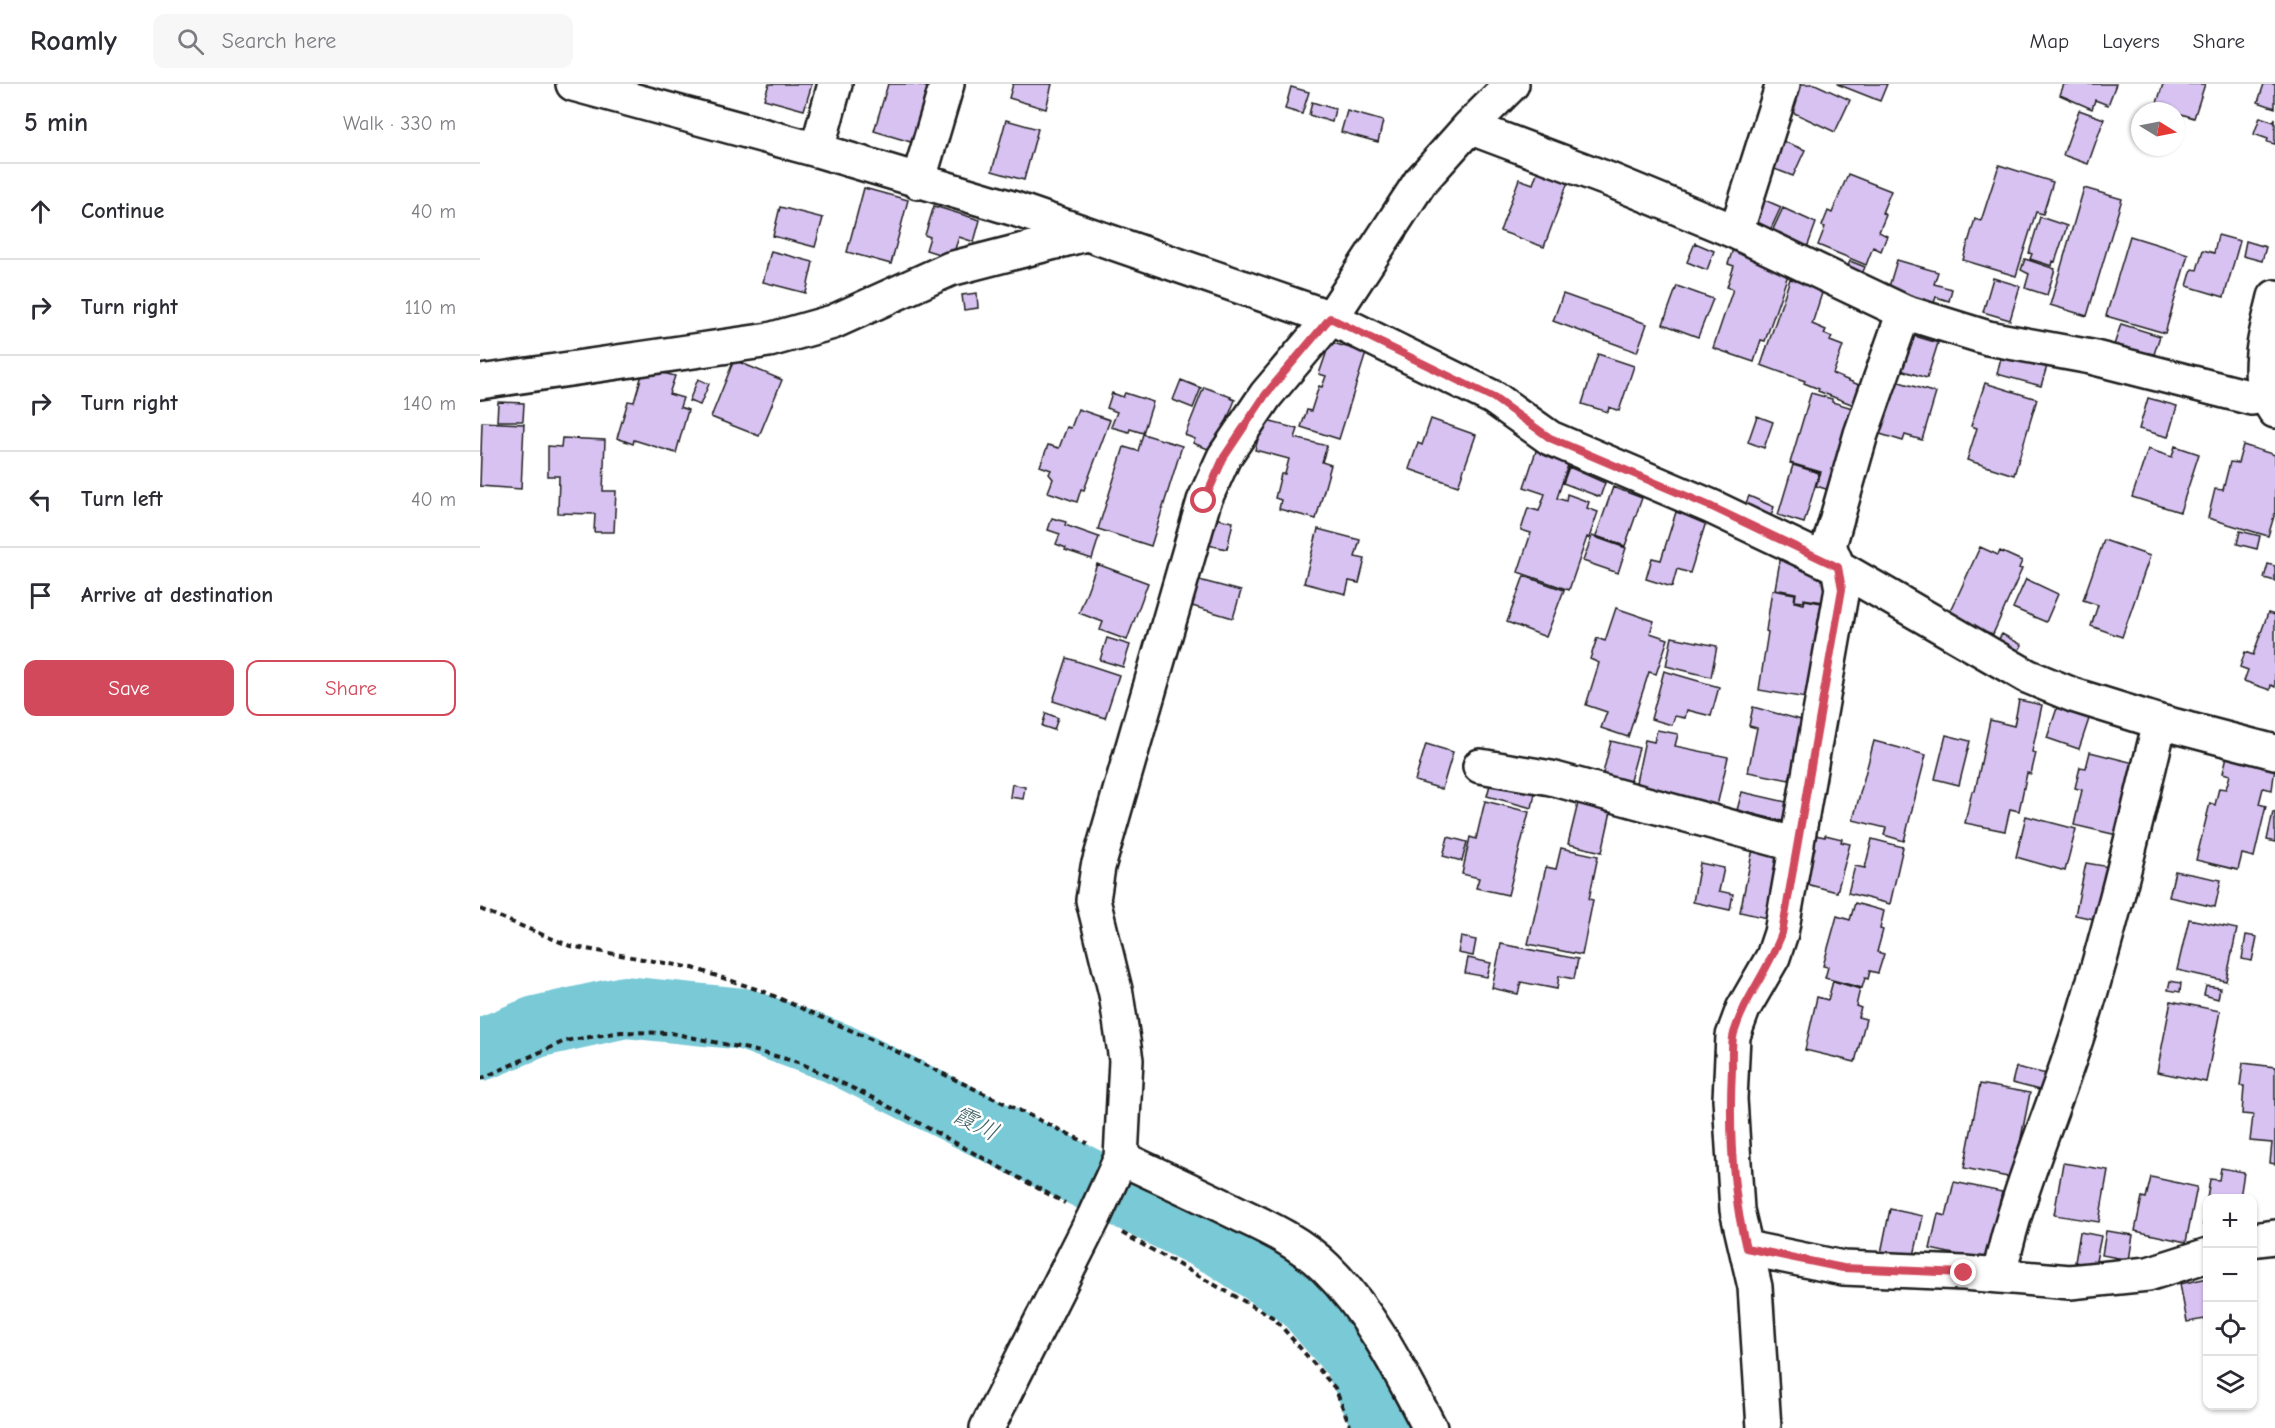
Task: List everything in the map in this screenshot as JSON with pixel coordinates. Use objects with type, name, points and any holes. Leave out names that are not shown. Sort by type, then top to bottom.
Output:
[{"type":"street","points":[[573,84],[817,150],[918,182],[1015,209],[1330,318],[1494,398],[1550,438],[1712,507],[1838,567],[2027,676],[2073,695],[2160,722],[2275,752]]},
{"type":"street","points":[[817,150],[835,84]]},
{"type":"street","points":[[918,182],[947,84]]},
{"type":"street","points":[[987,1428],[1119,1165],[1126,1060],[1116,994],[1093,900],[1098,867],[1204,501],[1224,457],[1266,394],[1330,318],[1420,183],[1469,127],[1512,84]]},
{"type":"street","points":[[1736,232],[1783,84]]},
{"type":"street","points":[[1469,127],[1610,180],[1736,232],[1904,312],[1988,338],[2091,357],[2270,403]]},
{"type":"street","points":[[480,382],[769,340],[832,322],[950,269],[1086,234]]},
{"type":"street","points":[[2270,403],[2260,376],[2263,350],[2275,297]]},
{"type":"street","points":[[1764,1428],[1755,1287],[1736,1199],[1730,1099],[1733,1036],[1743,1009],[1773,957],[1782,933],[1842,589],[1838,567],[1829,546],[1861,434],[1904,312]]},
{"type":"street","points":[[1999,1276],[2007,1240],[2079,1030],[2112,917],[2160,722]]},
{"type":"street","points":[[1480,766],[1551,778],[1797,845]]},
{"type":"street","points":[[1119,1165],[1272,1230],[1325,1266],[1347,1291],[1373,1327],[1430,1428]]},
{"type":"street","points":[[2257,1239],[2275,1237]]},
{"type":"street","points":[[1746,1248],[1843,1268],[2070,1282],[2148,1275],[2203,1257]]},
{"type":"path","points":[[480,909],[570,946],[693,968],[765,992],[877,1042],[1068,1135],[1119,1165]]},
{"type":"path","points":[[480,1079],[565,1041],[621,1032],[671,1033],[798,1062],[1096,1212],[1274,1317],[1335,1389],[1351,1428]]},
{"type":"building","points":[[769,84],[812,84],[804,110],[764,99]]},
{"type":"building","points":[[888,84],[916,84],[930,88],[914,143],[874,131]]},
{"type":"building","points":[[1013,84],[1052,84],[1046,109],[1009,98]]},
{"type":"building","points":[[1791,84],[1815,84],[1850,100],[1835,132],[1790,111]]},
{"type":"building","points":[[1837,84],[1887,84],[1880,101]]},
{"type":"building","points":[[2064,84],[2116,84],[2108,105],[2095,100],[2092,109],[2060,95]]},
{"type":"building","points":[[2163,84],[2205,84],[2194,118],[2185,115],[2185,102],[2157,102]]},
{"type":"building","points":[[2264,84],[2275,84],[2275,108],[2258,102]]},
{"type":"building","points":[[1291,87],[1309,92],[1302,114],[1285,109]]},
{"type":"building","points":[[1312,102],[1335,109],[1332,122],[1309,115]]},
{"type":"building","points":[[2079,110],[2104,119],[2088,164],[2063,155]]},
{"type":"building","points":[[1347,111],[1383,121],[1378,142],[1341,132]]},
{"type":"building","points":[[2260,117],[2274,122],[2275,118],[2275,144],[2254,134]]},
{"type":"building","points":[[1006,120],[1038,129],[1024,180],[992,171]]},
{"type":"building","points":[[1775,138],[1805,150],[1793,176],[1764,165]]},
{"type":"building","points":[[1999,165],[2053,182],[2043,214],[2036,212],[2016,276],[1963,260],[1975,219],[1981,221]]},
{"type":"building","points":[[1539,167],[1569,179],[1544,247],[1500,231],[1519,179],[1533,184]]},
{"type":"building","points":[[1848,174],[1891,191],[1882,213],[1886,215],[1879,232],[1887,236],[1881,251],[1873,247],[1866,265],[1818,245],[1828,211],[1832,213]]},
{"type":"building","points":[[864,188],[908,200],[891,264],[847,252]]},
{"type":"building","points":[[2084,188],[2122,199],[2087,316],[2050,305]]},
{"type":"building","points":[[1760,198],[1781,207],[1768,235],[1747,226]]},
{"type":"building","points":[[934,206],[980,220],[974,242],[959,237],[952,258],[926,250],[930,237],[925,235]]},
{"type":"building","points":[[780,207],[823,218],[815,247],[773,236]]},
{"type":"building","points":[[1783,208],[1816,223],[1804,256],[1768,240]]},
{"type":"building","points":[[2040,217],[2067,226],[2052,266],[2030,259],[2032,254],[2029,253]]},
{"type":"building","points":[[2218,235],[2240,241],[2224,297],[2187,286],[2192,269],[2197,270],[2203,250],[2214,253]]},
{"type":"building","points":[[2130,236],[2188,254],[2165,333],[2106,316]]},
{"type":"building","points":[[2246,241],[2266,247],[2262,261],[2243,256]]},
{"type":"building","points":[[1695,243],[1714,251],[1707,270],[1687,262]]},
{"type":"building","points":[[1734,246],[1789,272],[1765,341],[1761,340],[1754,362],[1713,348],[1733,289],[1727,287],[1734,266],[1728,264]]},
{"type":"building","points":[[771,251],[813,262],[806,293],[763,282]]},
{"type":"building","points":[[2025,259],[2055,269],[2047,295],[2025,288],[2029,274],[2021,270]]},
{"type":"building","points":[[1897,260],[1938,272],[1934,284],[1952,289],[1949,301],[1936,297],[1932,308],[1924,306],[1925,301],[1888,290]]},
{"type":"building","points":[[1850,261],[1865,267],[1859,281],[1844,275]]},
{"type":"building","points":[[1993,278],[2020,286],[2010,320],[1983,312]]},
{"type":"building","points":[[1790,279],[1823,290],[1812,324],[1826,330],[1824,334],[1832,337],[1830,341],[1843,346],[1833,374],[1866,388],[1859,407],[1818,391],[1819,389],[1804,383],[1805,381],[1761,365]]},
{"type":"building","points":[[1677,286],[1713,299],[1698,337],[1663,324]]},
{"type":"building","points":[[977,293],[978,308],[964,310],[962,295]]},
{"type":"building","points":[[1563,294],[1647,324],[1637,352],[1553,321]]},
{"type":"building","points":[[2121,324],[2160,336],[2152,360],[2113,348]]},
{"type":"building","points":[[1908,334],[1938,343],[1927,378],[1897,369]]},
{"type":"building","points":[[1330,342],[1366,353],[1339,439],[1301,427],[1307,410],[1311,411],[1319,386],[1322,387],[1326,376],[1319,374]]},
{"type":"building","points":[[2002,353],[2047,366],[2041,386],[1997,374]]},
{"type":"building","points":[[1598,354],[1634,366],[1619,411],[1609,407],[1608,412],[1582,404]]},
{"type":"building","points":[[734,360],[782,380],[759,436],[711,417]]},
{"type":"building","points":[[644,368],[675,376],[669,394],[683,398],[680,407],[688,410],[676,453],[634,440],[633,444],[617,438],[628,401],[634,402]]},
{"type":"building","points":[[698,379],[709,384],[700,405],[689,401]]},
{"type":"building","points":[[1181,380],[1201,388],[1193,408],[1173,400]]},
{"type":"building","points":[[1896,381],[1936,393],[1922,440],[1905,435],[1903,441],[1880,434]]},
{"type":"building","points":[[1985,383],[2037,399],[2014,475],[1967,460],[1977,428],[1971,426]]},
{"type":"building","points":[[1204,387],[1235,400],[1217,445],[1208,449],[1193,443],[1195,439],[1185,435]]},
{"type":"building","points":[[1112,393],[1123,397],[1125,393],[1153,402],[1143,433],[1111,427],[1117,412],[1107,408]]},
{"type":"building","points":[[1811,393],[1856,409],[1836,492],[1816,486],[1821,472],[1790,463]]},
{"type":"building","points":[[2148,398],[2177,406],[2168,437],[2139,429]]},
{"type":"building","points":[[498,402],[524,403],[523,421],[497,421]]},
{"type":"building","points":[[1078,409],[1110,420],[1084,490],[1081,489],[1077,502],[1048,492],[1053,479],[1049,474],[1051,470],[1040,466],[1048,445],[1059,448],[1067,427],[1071,428]]},
{"type":"building","points":[[1757,416],[1773,422],[1764,448],[1748,442]]},
{"type":"building","points":[[1431,419],[1476,435],[1458,486],[1409,469],[1418,443],[1422,445]]},
{"type":"building","points":[[1263,420],[1298,429],[1295,438],[1327,446],[1322,462],[1331,465],[1316,519],[1279,509],[1281,500],[1275,498],[1281,474],[1285,474],[1289,459],[1255,450]]},
{"type":"building","points":[[482,422],[524,424],[521,489],[480,486]]},
{"type":"building","points":[[1143,434],[1182,446],[1151,546],[1098,529],[1124,447],[1138,451]]},
{"type":"building","points":[[562,438],[605,440],[603,491],[616,491],[614,532],[594,532],[595,514],[558,513],[559,476],[548,476],[548,446],[561,447]]},
{"type":"building","points":[[2243,445],[2275,455],[2275,513],[2268,536],[2208,518],[2215,489],[2223,490],[2230,462],[2238,463]]},
{"type":"building","points":[[2175,446],[2199,454],[2180,512],[2132,497],[2148,449],[2172,457]]},
{"type":"building","points":[[1537,448],[1570,459],[1557,498],[1566,501],[1567,494],[1589,502],[1587,508],[1598,512],[1569,590],[1518,572],[1531,533],[1521,530],[1528,508],[1539,511],[1545,494],[1524,487]]},
{"type":"building","points":[[1793,465],[1819,473],[1804,523],[1778,515]]},
{"type":"building","points":[[1569,467],[1605,483],[1600,497],[1563,483]]},
{"type":"building","points":[[1613,487],[1642,498],[1625,546],[1596,536]]},
{"type":"building","points":[[1749,496],[1774,507],[1770,518],[1744,508]]},
{"type":"building","points":[[1676,512],[1706,522],[1690,573],[1677,569],[1672,587],[1646,579],[1652,558],[1661,560]]},
{"type":"building","points":[[1052,518],[1099,537],[1092,559],[1065,550],[1066,548],[1056,544],[1060,534],[1048,530]]},
{"type":"building","points":[[1214,518],[1233,522],[1227,549],[1208,545]]},
{"type":"building","points":[[1318,529],[1360,540],[1355,557],[1365,559],[1359,583],[1349,581],[1346,594],[1304,583]]},
{"type":"building","points":[[2240,531],[2260,536],[2257,549],[2237,544]]},
{"type":"building","points":[[1592,536],[1626,548],[1618,573],[1583,561]]},
{"type":"building","points":[[2104,540],[2150,556],[2122,637],[2091,626],[2098,605],[2083,600]]},
{"type":"building","points":[[1980,547],[1998,555],[2000,551],[2022,561],[2019,568],[2022,569],[1993,634],[1987,632],[1985,637],[1949,615]]},
{"type":"building","points":[[1781,555],[1828,578],[1824,602],[1804,599],[1804,602],[1795,601],[1796,593],[1775,589]]},
{"type":"building","points":[[1097,564],[1148,583],[1127,640],[1100,630],[1103,622],[1079,613]]},
{"type":"building","points":[[2268,564],[2275,566],[2275,581],[2264,578]]},
{"type":"building","points":[[1524,576],[1564,590],[1546,637],[1507,622]]},
{"type":"building","points":[[2026,579],[2058,594],[2046,622],[2013,608]]},
{"type":"building","points":[[1199,580],[1241,591],[1233,618],[1192,606]]},
{"type":"building","points":[[1772,590],[1795,594],[1794,602],[1804,604],[1805,600],[1821,603],[1806,698],[1759,690]]},
{"type":"building","points":[[1616,608],[1654,621],[1650,633],[1668,639],[1656,674],[1649,672],[1628,737],[1601,728],[1607,712],[1586,705],[1599,663],[1590,659],[1597,638],[1605,641]]},
{"type":"building","points":[[2268,613],[2275,615],[2275,687],[2271,685],[2270,690],[2244,681],[2248,670],[2240,667],[2245,652],[2253,655]]},
{"type":"building","points":[[2002,634],[2022,645],[2015,657],[1995,645]]},
{"type":"building","points":[[1672,637],[1717,646],[1711,677],[1666,666]]},
{"type":"building","points":[[1107,638],[1130,645],[1123,667],[1100,660]]},
{"type":"building","points":[[1067,658],[1119,675],[1105,718],[1053,701]]},
{"type":"building","points":[[1664,671],[1719,687],[1711,716],[1687,710],[1685,718],[1675,716],[1672,725],[1651,719]]},
{"type":"building","points":[[2019,700],[2042,705],[2032,752],[2036,753],[2031,774],[2027,773],[2019,811],[2010,809],[2005,831],[1965,823],[1972,791],[1975,791],[1990,720],[2014,726]]},
{"type":"building","points":[[1753,707],[1805,721],[1789,780],[1748,772],[1757,728],[1749,726]]},
{"type":"building","points":[[2057,708],[2089,719],[2079,749],[2047,738]]},
{"type":"building","points":[[1046,713],[1058,718],[1054,730],[1042,726]]},
{"type":"building","points":[[1657,730],[1678,734],[1675,746],[1728,757],[1717,806],[1635,787],[1645,740],[1654,742]]},
{"type":"building","points":[[1946,735],[1970,741],[1959,785],[1935,779]]},
{"type":"building","points":[[1611,741],[1639,748],[1629,784],[1602,777]]},
{"type":"building","points":[[1874,741],[1926,755],[1904,841],[1884,835],[1886,828],[1853,820]]},
{"type":"building","points":[[1426,744],[1453,752],[1442,789],[1415,781]]},
{"type":"building","points":[[2090,752],[2134,763],[2117,835],[2074,825],[2082,790],[2075,788],[2080,767],[2086,768]]},
{"type":"building","points":[[2227,756],[2275,767],[2272,790],[2263,788],[2259,804],[2266,806],[2254,857],[2242,854],[2238,870],[2196,860],[2210,803],[2215,805],[2219,788],[2226,789],[2230,775],[2223,773]]},
{"type":"building","points":[[1492,777],[1536,788],[1532,808],[1487,796]]},
{"type":"building","points":[[1012,784],[1025,787],[1023,799],[1010,797]]},
{"type":"building","points":[[1742,792],[1795,804],[1790,823],[1737,810]]},
{"type":"building","points":[[1579,799],[1612,807],[1602,852],[1568,844]]},
{"type":"building","points":[[1485,801],[1529,812],[1508,895],[1476,888],[1479,878],[1462,874],[1470,837],[1476,839]]},
{"type":"building","points":[[2273,812],[2275,812],[2275,842],[2267,840]]},
{"type":"building","points":[[2026,816],[2076,829],[2065,871],[2016,857]]},
{"type":"building","points":[[1815,835],[1842,839],[1841,842],[1850,844],[1837,892],[1802,883]]},
{"type":"building","points":[[1448,837],[1467,842],[1462,861],[1443,856]]},
{"type":"building","points":[[1872,839],[1903,847],[1890,904],[1848,893],[1855,866],[1865,868]]},
{"type":"building","points":[[1754,844],[1787,851],[1772,919],[1740,912]]},
{"type":"building","points":[[1561,848],[1598,856],[1589,899],[1593,900],[1582,955],[1528,944],[1546,867],[1556,869]]},
{"type":"building","points":[[1700,863],[1724,868],[1719,891],[1733,894],[1730,910],[1693,902]]},
{"type":"building","points":[[2086,863],[2110,867],[2099,920],[2075,915]]},
{"type":"building","points":[[2175,871],[2221,880],[2215,907],[2169,897]]},
{"type":"building","points":[[1855,903],[1884,911],[1880,929],[1883,930],[1877,952],[1884,954],[1878,973],[1870,971],[1862,988],[1825,978],[1828,967],[1823,966],[1837,916],[1850,920]]},
{"type":"building","points":[[2189,919],[2237,929],[2226,981],[2177,970]]},
{"type":"building","points":[[2246,935],[2257,937],[2252,961],[2242,959]]},
{"type":"building","points":[[1461,937],[1476,940],[1473,956],[1458,953]]},
{"type":"building","points":[[1501,944],[1578,959],[1574,979],[1559,976],[1557,989],[1521,982],[1518,994],[1492,988]]},
{"type":"building","points":[[1468,958],[1491,963],[1487,977],[1465,973]]},
{"type":"building","points":[[1833,981],[1860,989],[1856,1006],[1861,1008],[1858,1017],[1866,1019],[1855,1062],[1805,1050],[1817,997],[1828,1000]]},
{"type":"building","points":[[2170,981],[2181,983],[2180,992],[2168,990]]},
{"type":"building","points":[[2206,986],[2220,988],[2218,999],[2204,995]]},
{"type":"building","points":[[2171,1001],[2220,1011],[2206,1082],[2157,1072]]},
{"type":"building","points":[[2243,1063],[2275,1067],[2275,1164],[2270,1163],[2272,1143],[2250,1141],[2253,1115],[2242,1114],[2244,1086],[2240,1086]]},
{"type":"building","points":[[2016,1067],[2047,1074],[2043,1091],[2012,1083]]},
{"type":"building","points":[[1980,1084],[2030,1093],[2013,1178],[1964,1168]]},
{"type":"building","points":[[2063,1163],[2108,1170],[2099,1222],[2054,1215]]},
{"type":"building","points":[[2221,1168],[2244,1172],[2241,1194],[2208,1194],[2210,1179],[2219,1180]]},
{"type":"building","points":[[2151,1177],[2197,1187],[2186,1242],[2135,1231],[2142,1197],[2146,1198]]},
{"type":"building","points":[[1954,1182],[2002,1192],[1987,1261],[1930,1249],[1938,1214],[1946,1216]]},
{"type":"building","points":[[1890,1209],[1923,1216],[1913,1260],[1881,1253]]},
{"type":"building","points":[[2106,1231],[2133,1235],[2129,1260],[2102,1255]]},
{"type":"building","points":[[2080,1232],[2101,1236],[2095,1266],[2075,1262]]},
{"type":"building","points":[[2203,1279],[2203,1319],[2187,1322],[2180,1284]]},
{"type":"waterway","name":"霞川","points":[[480,1050],[536,1027],[625,1007],[744,1019],[837,1053],[1223,1247],[1303,1299],[1355,1360],[1384,1428]]},
{"type":"route","points":[[1204,501],[1224,457],[1266,394],[1330,318],[1494,398],[1550,438],[1712,507],[1838,567],[1842,589],[1782,933],[1762,979],[1743,1009],[1733,1036],[1730,1099],[1737,1210],[1746,1248],[1843,1268],[1964,1273]]}]
